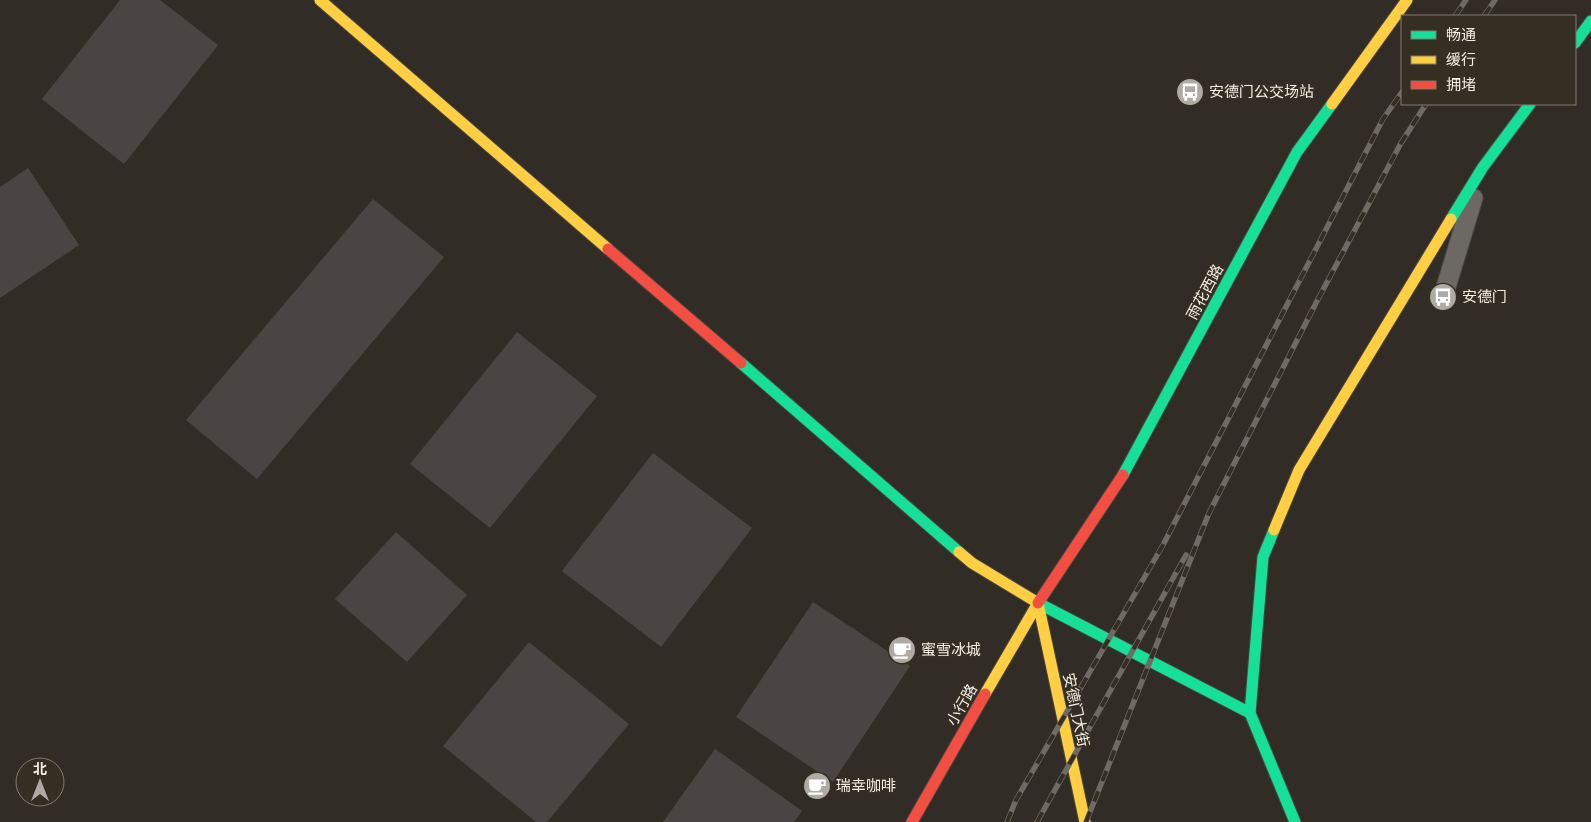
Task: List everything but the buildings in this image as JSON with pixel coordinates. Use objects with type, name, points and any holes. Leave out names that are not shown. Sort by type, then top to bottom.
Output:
[{"type":"main road","points":[[320,0],[972,564],[1038,603],[1250,713]]},
{"type":"main road","name":"雨花西路","points":[[1038,603],[1118,484],[1297,152],[1407,0]]},
{"type":"main road","points":[[1295,822],[1250,713],[1263,557],[1299,470],[1483,167]]},
{"type":"main road","name":"小行路","points":[[912,822],[1038,603]]},
{"type":"main road","name":"安德门大街","points":[[1038,603],[1085,822]]},
{"type":"lane","points":[[1576,42],[1591,21]]},
{"type":"lane","points":[[1443,297],[1483,167],[1529,105]]},
{"type":"railway","points":[[1456,15],[1466,0]]},
{"type":"railway","points":[[1485,15],[1495,0]]},
{"type":"railway","points":[[1007,822],[1016,800],[1163,545],[1383,119],[1401,93]]},
{"type":"railway","points":[[1086,822],[1209,513],[1316,303],[1401,143],[1425,105]]},
{"type":"railway","points":[[1037,822],[1186,555]]},
{"type":"traffic: fast","points":[[1576,42],[1591,21]]},
{"type":"traffic: fast","points":[[1123,475],[1297,152],[1332,104]]},
{"type":"traffic: fast","points":[[1451,219],[1483,167],[1529,105]]},
{"type":"traffic: fast","points":[[741,363],[959,552]]},
{"type":"traffic: fast","points":[[1274,530],[1263,557],[1250,713],[1295,822]]},
{"type":"traffic: fast","points":[[1038,603],[1250,713]]},
{"type":"traffic: slow","points":[[320,0],[608,249]]},
{"type":"traffic: slow","points":[[1332,104],[1407,0]]},
{"type":"traffic: slow","points":[[1274,530],[1299,470],[1451,219]]},
{"type":"traffic: slow","points":[[959,552],[972,563],[1038,603],[985,694]]},
{"type":"traffic: slow","points":[[1038,603],[1085,822]]},
{"type":"traffic: jam","points":[[608,249],[741,363]]},
{"type":"traffic: jam","points":[[1038,603],[1123,475]]},
{"type":"traffic: jam","points":[[912,822],[985,694]]},
{"type":"place","name":"安德门公交场站","points":[[1190,92]]},
{"type":"place","name":"安德门","points":[[1443,297]]},
{"type":"place","name":"蜜雪冰城","points":[[902,650]]},
{"type":"place","name":"瑞幸咖啡","points":[[817,786]]}]
